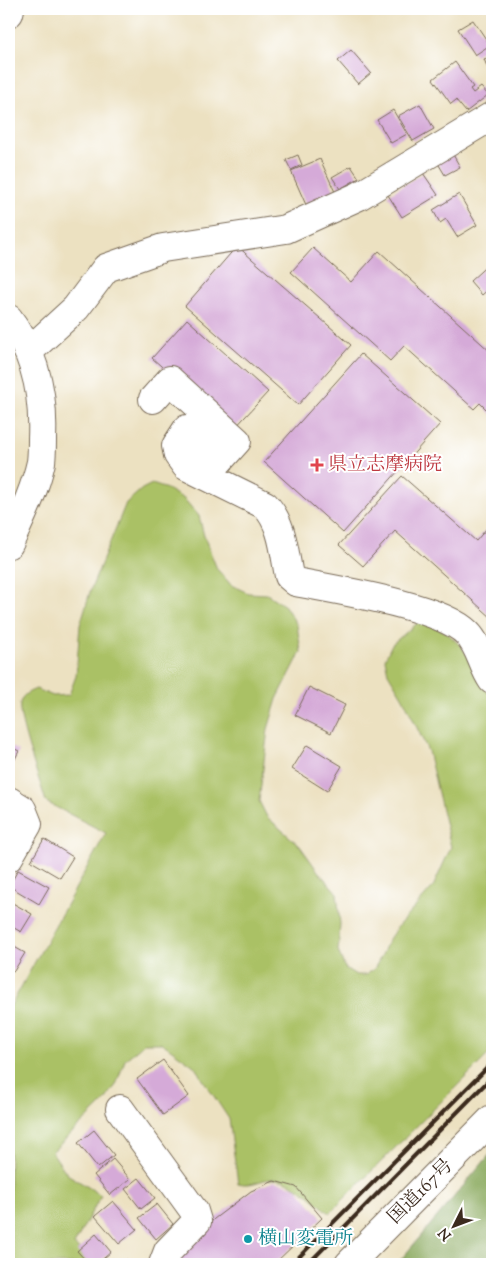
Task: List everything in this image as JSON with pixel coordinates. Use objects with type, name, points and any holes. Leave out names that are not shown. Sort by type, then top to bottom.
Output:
[{"type":"street","points":[[9,13],[10,9]]},
{"type":"street","points":[[28,352],[76,308],[106,268],[163,248],[286,229],[359,196],[492,116]]},
{"type":"street","points":[[9,319],[28,352],[39,382],[43,416],[41,461],[27,504],[9,544]]},
{"type":"street","points":[[153,399],[170,380],[237,441],[220,461],[187,429],[176,446],[178,455],[186,466],[265,505],[273,513],[279,525],[290,576],[296,582],[413,607],[450,621],[459,626],[472,639],[492,680]]},
{"type":"street","points":[[9,801],[22,809],[28,824],[9,857]]},
{"type":"street","points":[[120,1109],[194,1211],[197,1221],[168,1251],[163,1264]]},
{"type":"street","name":"国道167号","points":[[349,1264],[492,1119]]},
{"type":"green space","points":[[152,484],[167,489],[184,499],[199,516],[204,536],[217,569],[231,585],[248,593],[267,594],[285,606],[297,625],[301,652],[277,699],[268,729],[259,801],[267,817],[300,846],[337,893],[340,924],[338,951],[345,968],[356,975],[366,975],[374,969],[389,939],[398,926],[433,887],[451,847],[428,751],[403,698],[388,673],[385,659],[392,644],[420,621],[446,632],[462,647],[492,694],[492,1051],[330,1213],[296,1187],[281,1180],[268,1179],[248,1184],[238,1183],[229,1119],[194,1066],[162,1043],[144,1043],[125,1060],[116,1085],[103,1103],[52,1152],[67,1174],[101,1195],[74,1245],[96,1264],[10,1264],[9,1009],[106,833],[46,802],[22,723],[20,704],[24,696],[36,689],[53,696],[69,695],[76,676],[80,625],[91,589],[126,503],[142,489]]},
{"type":"green space","points":[[492,1152],[492,1264],[397,1264]]},
{"type":"building","points":[[473,20],[490,45],[475,55],[458,29]]},
{"type":"building","points":[[351,50],[371,73],[358,84],[338,61]]},
{"type":"building","points":[[492,56],[492,67],[488,69],[484,59]]},
{"type":"building","points":[[455,62],[473,87],[470,89],[473,93],[481,87],[488,95],[466,112],[456,100],[451,104],[433,79]]},
{"type":"building","points":[[420,104],[434,129],[413,141],[398,116]]},
{"type":"building","points":[[393,110],[407,134],[391,143],[377,120]]},
{"type":"building","points":[[451,151],[460,167],[445,175],[436,160]]},
{"type":"building","points":[[298,155],[302,165],[291,170],[286,160]]},
{"type":"building","points":[[320,159],[335,192],[306,205],[291,171]]},
{"type":"building","points":[[351,166],[359,178],[340,189],[332,177]]},
{"type":"building","points":[[423,173],[438,195],[402,217],[388,195]]},
{"type":"building","points":[[459,194],[477,225],[457,237],[446,219],[440,223],[433,210]]},
{"type":"building","points":[[237,246],[351,345],[298,405],[185,306]]},
{"type":"building","points":[[313,248],[351,282],[379,251],[492,353],[492,415],[480,403],[474,409],[404,346],[390,361],[291,272]]},
{"type":"building","points":[[492,261],[492,286],[482,295],[470,281]]},
{"type":"building","points":[[187,319],[268,392],[233,430],[152,358]]},
{"type":"building","points":[[361,354],[440,424],[343,533],[264,462]]},
{"type":"building","points":[[402,476],[476,541],[487,528],[492,533],[492,618],[395,531],[363,566],[339,545]]},
{"type":"building","points":[[309,687],[345,705],[331,733],[295,715]]},
{"type":"building","points":[[307,745],[342,766],[327,791],[292,769]]},
{"type":"building","points":[[9,746],[19,751],[10,769],[9,768]]},
{"type":"building","points":[[9,817],[19,823],[9,842]]},
{"type":"building","points":[[44,839],[73,857],[60,878],[31,861]]},
{"type":"building","points":[[18,870],[49,887],[39,904],[9,886]]},
{"type":"building","points":[[9,901],[32,914],[21,932],[9,925]]},
{"type":"building","points":[[9,944],[25,953],[14,971],[9,968]]},
{"type":"building","points":[[163,1060],[189,1096],[163,1115],[137,1079]]},
{"type":"building","points":[[94,1130],[114,1155],[98,1168],[78,1143]]},
{"type":"building","points":[[113,1159],[130,1179],[110,1195],[94,1175]]},
{"type":"building","points":[[139,1178],[155,1198],[141,1209],[125,1189]]},
{"type":"building","name":"横山変電所","points":[[274,1181],[296,1187],[322,1218],[274,1264],[174,1264],[214,1219],[251,1191]]},
{"type":"building","points":[[113,1201],[137,1229],[119,1244],[95,1216]]},
{"type":"building","points":[[157,1204],[173,1224],[156,1239],[139,1218]]},
{"type":"building","points":[[96,1234],[111,1252],[97,1264],[89,1264],[77,1251]]},
{"type":"building","points":[[126,1259],[133,1264],[122,1264]]},
{"type":"railway","points":[[292,1264],[492,1063]]},
{"type":"railway","points":[[308,1264],[492,1077]]},
{"type":"place","name":"県立志摩病院","points":[[317,465]]},
{"type":"place","name":"横山変電所","points":[[248,1239]]}]
